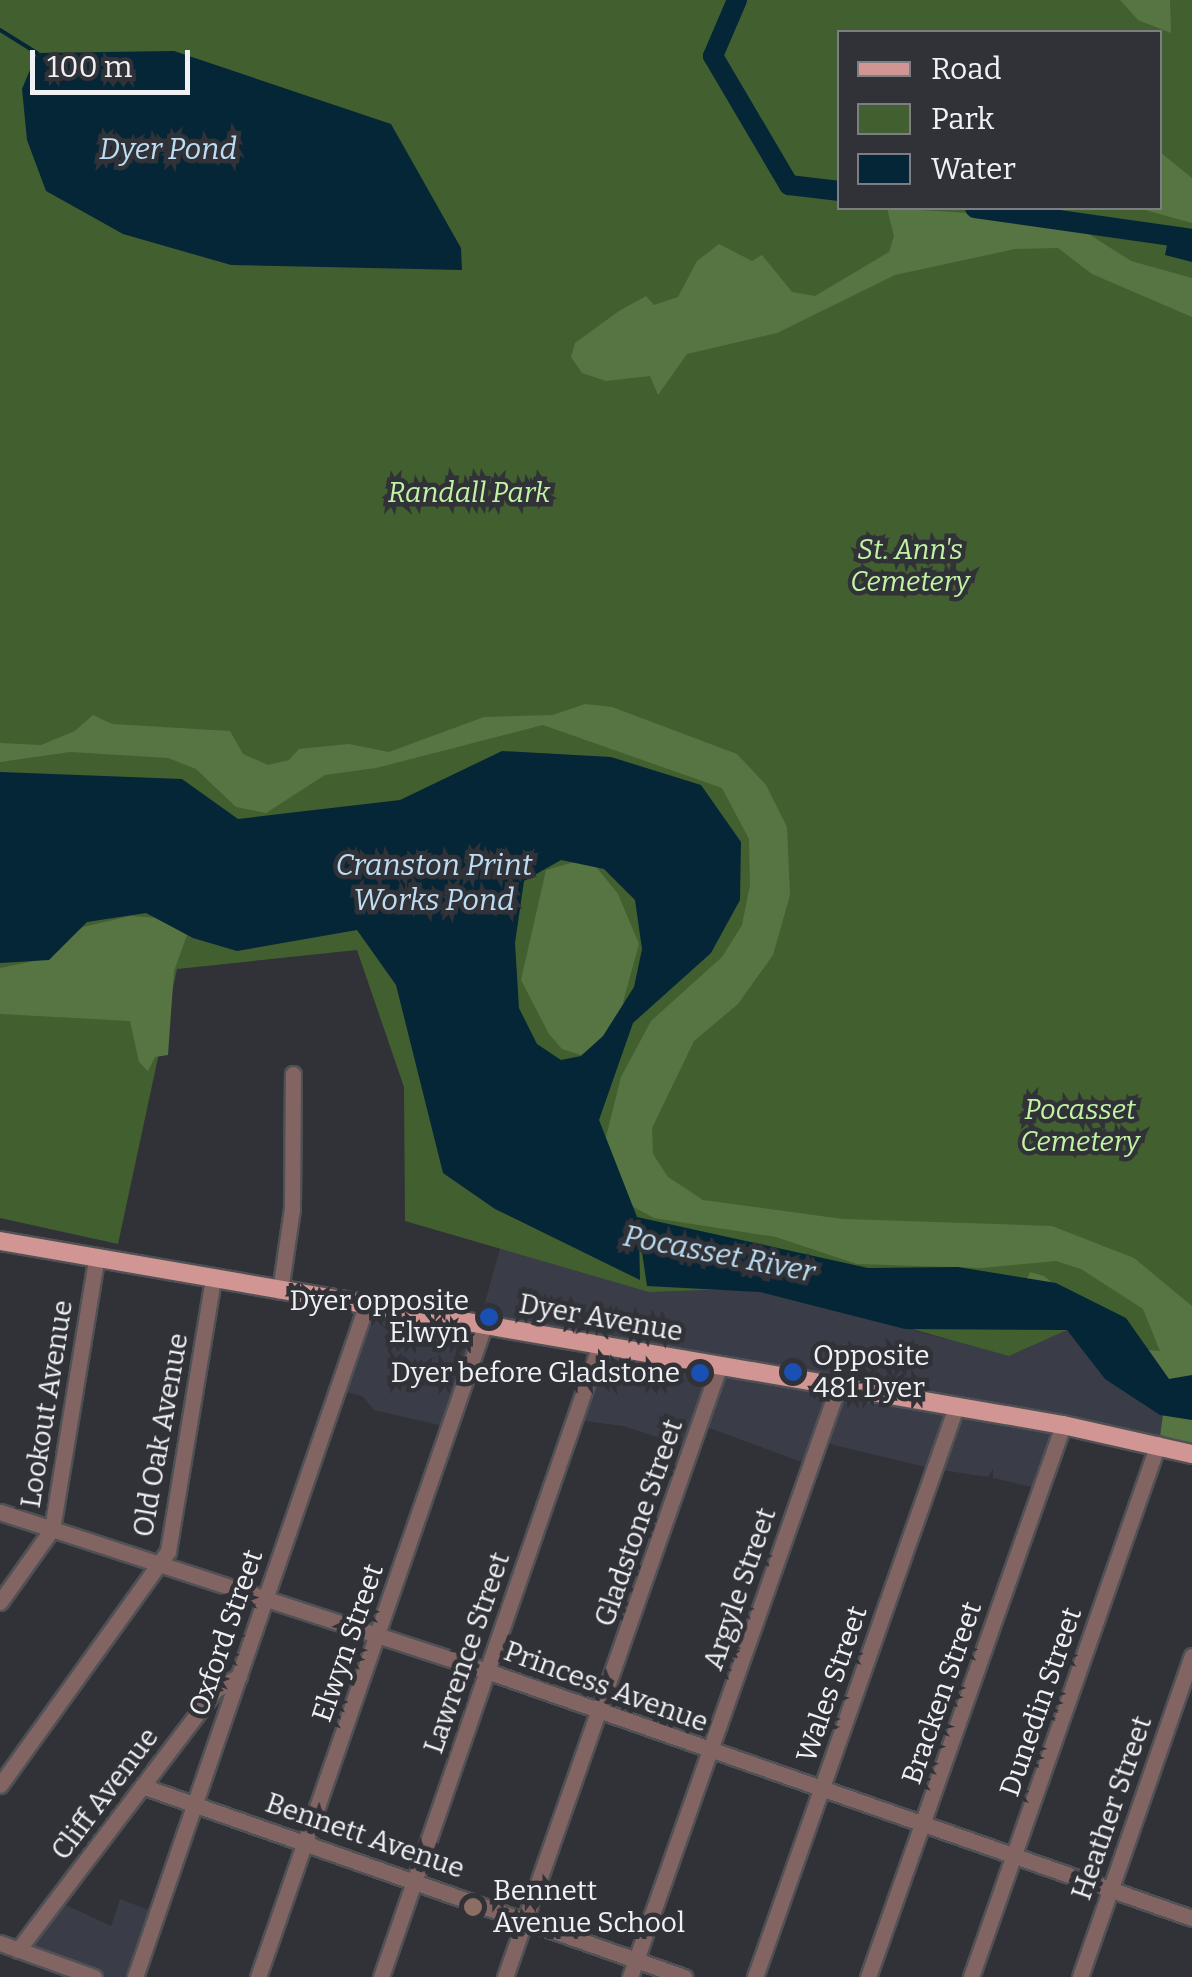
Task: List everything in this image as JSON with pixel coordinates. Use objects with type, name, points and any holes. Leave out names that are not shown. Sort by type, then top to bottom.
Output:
[{"type":"main road","name":"Dyer Avenue","points":[[0,1241],[1063,1425],[1192,1454]]},
{"type":"street","points":[[280,1291],[292,1209],[293,1074]]},
{"type":"street","name":"Lookout Avenue","points":[[0,1602],[52,1528],[96,1259]]},
{"type":"street","name":"Old Oak Avenue","points":[[0,1785],[162,1562],[213,1280]]},
{"type":"street","name":"Oxford Street","points":[[135,1977],[366,1306]]},
{"type":"street","name":"Elwyn Street","points":[[258,1977],[484,1326]]},
{"type":"street","name":"Lawrence Street","points":[[381,1977],[600,1345]]},
{"type":"street","name":"Gladstone Street","points":[[505,1977],[719,1367]]},
{"type":"street","name":"Argyle Street","points":[[630,1977],[838,1387]]},
{"type":"street","name":"Wales Street","points":[[755,1977],[956,1407]]},
{"type":"street","name":"Bracken Street","points":[[868,1977],[1063,1425]]},
{"type":"street","name":"Dunedin Street","points":[[971,1977],[1158,1444]]},
{"type":"street","name":"Princess Avenue","points":[[0,1512],[264,1596],[1192,1918]]},
{"type":"street","name":"Heather Street","points":[[1080,1977],[1192,1656]]},
{"type":"street","name":"Cliff Avenue","points":[[18,1950],[215,1690],[238,1676]]},
{"type":"street","name":"Bennett Avenue","points":[[142,1786],[415,1879],[684,1977]]},
{"type":"street","points":[[0,1943],[94,1977]]},
{"type":"shaded area","points":[[508,1220],[945,1339],[981,1337],[1017,1322],[1075,1330],[1163,1414],[1159,1444],[1068,1427],[1040,1489],[993,1478],[993,1469],[988,1477],[934,1469],[821,1442],[810,1465],[701,1425],[691,1448],[623,1426],[577,1420],[601,1347],[487,1327],[448,1427],[374,1410],[362,1396],[338,1390],[366,1308],[479,1324]]},
{"type":"shaded area","points":[[120,1899],[154,1912],[132,1977],[95,1977],[23,1945],[55,1900],[111,1926]]},
{"type":"green space","name":"Randall Park","points":[[0,0],[1192,0],[1192,1417],[1142,1403],[1067,1330],[1009,1356],[764,1288],[649,1292],[405,1221],[404,1087],[357,950],[177,969],[118,1244],[0,1218]]},
{"type":"green space","points":[[1120,0],[1170,0],[1171,33],[1138,20]]},
{"type":"green space","points":[[1162,154],[1192,178],[1192,223],[1145,210],[1162,210]]},
{"type":"green space","points":[[888,210],[1065,219],[1131,261],[1192,278],[1192,317],[1092,274],[1058,248],[1015,249],[895,275],[777,333],[687,354],[658,395],[650,376],[606,381],[582,373],[571,357],[575,343],[619,311],[646,296],[654,305],[678,297],[697,261],[719,244],[752,261],[762,255],[792,292],[815,296],[889,252],[894,236]]},
{"type":"green space","points":[[585,704],[612,707],[737,754],[766,785],[787,827],[790,895],[773,955],[738,1004],[694,1041],[652,1128],[653,1154],[668,1177],[703,1200],[843,1219],[1052,1226],[1134,1258],[1192,1306],[1192,1455],[1159,1444],[1163,1414],[1024,1286],[1030,1272],[1044,1276],[1128,1348],[1160,1351],[1143,1309],[1081,1269],[1056,1261],[981,1268],[857,1264],[776,1237],[654,1218],[630,1205],[602,1153],[621,1077],[651,1021],[722,957],[742,925],[750,885],[749,839],[722,788],[543,725],[376,768],[325,775],[266,813],[236,807],[196,769],[168,758],[70,752],[0,762],[0,743],[41,745],[75,731],[93,715],[112,724],[230,731],[243,754],[268,765],[289,760],[299,749],[349,744],[389,752],[484,717],[553,715]]},
{"type":"green space","points":[[589,858],[618,894],[639,944],[623,1002],[628,1010],[617,1028],[581,1055],[562,1049],[549,1034],[521,980],[546,870]]},
{"type":"green space","points":[[130,916],[161,918],[187,935],[174,971],[168,1055],[155,1057],[148,1071],[139,1062],[130,1021],[0,1014],[0,968],[34,961],[83,927]]},
{"type":"water","name":"Dyer Pond","points":[[174,51],[391,124],[461,248],[462,270],[231,265],[123,234],[46,191],[27,140],[22,89],[37,53]]},
{"type":"water","points":[[1170,231],[1192,234],[1192,262],[1165,255]]},
{"type":"water","name":"Cranston Print Works Pond","points":[[502,751],[611,757],[701,785],[741,842],[740,900],[711,953],[633,1023],[599,1120],[637,1217],[868,1268],[958,1267],[1056,1283],[1126,1318],[1169,1379],[1192,1375],[1192,1420],[1160,1415],[1105,1379],[1067,1330],[905,1329],[760,1292],[647,1286],[639,1232],[640,1280],[495,1209],[443,1173],[396,985],[357,930],[237,951],[193,938],[146,913],[87,922],[49,960],[0,963],[0,772],[182,779],[238,819],[400,800]],"holes":[[[561,860],[604,869],[635,900],[642,949],[634,987],[603,1036],[581,1056],[561,1060],[537,1044],[519,1008],[515,943],[524,881]]]},
{"type":"waterway","name":"Pocasset River","points":[[737,0],[713,56],[789,185],[837,191]]},
{"type":"waterway","points":[[0,30],[37,53]]},
{"type":"waterway","name":"Pocasset River","points":[[989,210],[1192,239]]},
{"type":"place","name":"Dyer opposite Elwyn","points":[[489,1317]]},
{"type":"place","name":"Opposite 481 Dyer","points":[[793,1372]]},
{"type":"place","name":"Dyer before Gladstone","points":[[700,1373]]},
{"type":"place","name":"Bennett Avenue School","points":[[473,1907]]},
{"type":"park label","name":"St. Ann's Cemetery","points":[[910,566]]},
{"type":"park label","name":"Pocasset Cemetery","points":[[1080,1126]]}]
